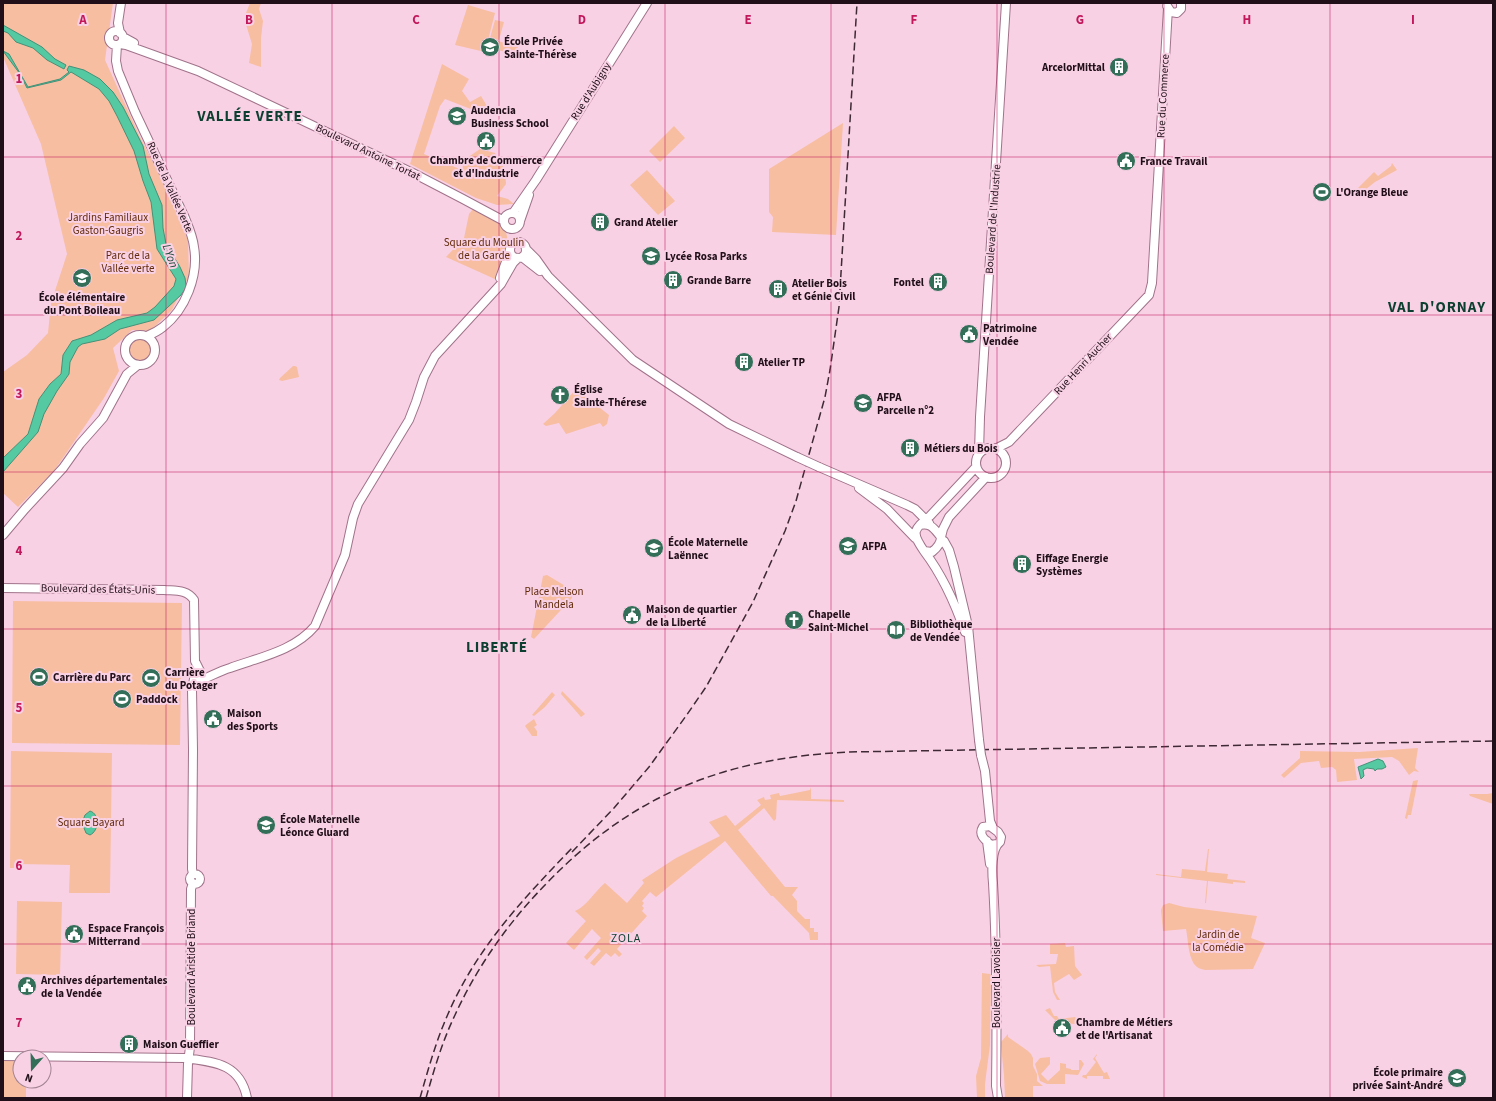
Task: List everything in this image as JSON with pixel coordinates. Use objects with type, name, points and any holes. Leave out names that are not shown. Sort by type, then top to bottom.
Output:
[{"type":"main road","points":[[116,3],[117,39]]},
{"type":"main road","points":[[117,39],[121,3]]},
{"type":"main road","name":"Rue d'Aubigny","points":[[504,221],[504,218],[510,213],[536,180],[647,3]]},
{"type":"main road","name":"Boulevard de l'Industrie","points":[[979,453],[1006,3]]},
{"type":"main road","name":"Rue du Commerce","points":[[1167,29],[1175,13],[1181,9],[1181,3]]},
{"type":"main road","points":[[1167,5],[1171,12],[1175,13]]},
{"type":"main road","name":"Rue du Commerce","points":[[1152,284],[1167,29],[1167,5]]},
{"type":"main road","name":"Boulevard Antoine Tortat","points":[[117,39],[126,45],[205,74],[394,164],[504,221]]},
{"type":"main road","name":"Rue de la Vallée Verte","points":[[117,39],[113,70],[124,95],[135,112],[185,218],[194,248],[194,272],[187,296],[170,320],[147,336]]},
{"type":"main road","name":"Rue d'Aubigny","points":[[515,225],[536,180]]},
{"type":"main road","name":"Boulevard Antoine Tortat","points":[[472,204],[482,206],[499,213],[510,213]]},
{"type":"main road","points":[[510,213],[518,215],[515,225],[513,256],[522,254]]},
{"type":"main road","points":[[504,221],[506,226],[515,225]]},
{"type":"main road","points":[[198,676],[292,646],[308,634],[315,626],[345,555],[353,518],[358,504],[409,420],[424,377],[432,361],[503,281],[513,263],[522,254],[524,244],[514,245]]},
{"type":"main road","points":[[494,290],[514,245]]},
{"type":"main road","points":[[522,254],[548,276],[633,360],[699,405],[733,426],[797,457],[915,509],[933,509],[941,503]]},
{"type":"main road","name":"Rue Henri Aucher","points":[[994,448],[1009,442],[1149,295],[1152,284]]},
{"type":"main road","name":"Rue de la Vallée Verte","points":[[154,345],[162,327]]},
{"type":"main road","points":[[3,535],[59,473],[80,444],[103,418],[127,374],[138,365],[147,363],[153,358],[155,354],[154,345],[147,336],[138,335],[130,339],[125,350],[128,358],[127,374]]},
{"type":"main road","points":[[128,358],[134,364],[138,365]]},
{"type":"main road","points":[[979,435],[983,441],[1003,453],[1005,457],[1006,467],[1001,475],[993,478],[986,477],[978,471],[976,462],[979,453],[983,450],[994,448]]},
{"type":"main road","name":"Rue Henri Aucher","points":[[1005,457],[1009,442]]},
{"type":"main road","points":[[915,538],[915,532],[923,522],[976,467]]},
{"type":"main road","points":[[839,476],[876,500],[915,538],[924,551],[932,552],[936,549],[949,517],[986,477]]},
{"type":"main road","points":[[915,509],[923,522],[932,527],[941,538]]},
{"type":"main road","name":"Boulevard Lavoisier","points":[[941,538],[948,550],[958,582],[968,626],[976,692],[985,816],[981,834],[987,841],[992,880],[996,968],[996,1086],[998,1098]]},
{"type":"main road","name":"Boulevard Lavoisier","points":[[924,551],[944,580],[970,646]]},
{"type":"main road","name":"Boulevard des États-Unis","points":[[3,588],[175,590],[188,593],[191,596]]},
{"type":"main road","name":"Boulevard Aristide Briand","points":[[187,1098],[191,894],[193,884],[199,883],[200,878],[199,875],[193,874],[192,869],[192,689],[198,676],[192,661],[194,648],[194,600],[191,596]]},
{"type":"main road","name":"Boulevard Lavoisier","points":[[981,755],[985,771],[990,821],[1000,837],[1000,842],[997,844],[993,855],[992,880]]},
{"type":"main road","points":[[983,827],[990,826],[993,828]]},
{"type":"main road","points":[[987,841],[991,845],[997,844]]},
{"type":"main road","points":[[3,1056],[195,1055],[211,1058],[233,1071],[246,1091],[247,1098]]},
{"type":"main road","name":"Boulevard Lavoisier","points":[[992,1098],[996,1086]]},
{"type":"green space","name":"Parc de la Vallée verte","points":[[3,3],[113,3],[105,60],[140,137],[164,184],[188,240],[189,276],[172,310],[150,331],[132,330],[113,348],[119,371],[104,398],[54,471],[18,507],[3,493],[3,372],[27,355],[48,333],[51,303],[67,254],[41,144],[3,57]]},
{"type":"green space","points":[[250,3],[261,3],[259,9],[263,21],[261,38],[261,67],[249,63],[252,44],[244,18]]},
{"type":"green space","points":[[468,5],[495,13],[485,52],[455,45]]},
{"type":"green space","points":[[495,20],[504,22],[499,40],[490,38]]},
{"type":"green space","points":[[498,41],[518,47],[515,55],[495,49]]},
{"type":"green space","points":[[442,64],[469,79],[462,91],[470,102],[481,96],[490,111],[486,115],[445,99],[440,106],[424,154],[462,170],[464,160],[480,149],[495,153],[505,170],[506,184],[497,196],[508,199],[514,204],[497,205],[476,198],[410,164]]},
{"type":"green space","points":[[843,123],[836,235],[772,232],[773,217],[769,212],[769,169]]},
{"type":"green space","points":[[674,126],[685,138],[660,162],[649,151]]},
{"type":"green space","points":[[1392,163],[1397,170],[1375,182],[1355,198],[1354,192],[1374,172],[1378,176],[1391,166]]},
{"type":"green space","points":[[647,170],[675,201],[658,215],[630,185]]},
{"type":"green space","name":"Square du Moulin de la Garde","points":[[473,209],[498,222],[504,228],[507,235],[507,250],[497,280],[446,257],[464,238],[469,214]]},
{"type":"green space","points":[[140,338],[149,341],[152,350],[149,359],[140,362],[131,359],[128,350],[131,341]]},
{"type":"green space","points":[[293,366],[297,367],[299,377],[282,381],[279,380],[280,378]]},
{"type":"green space","points":[[576,389],[609,415],[607,424],[603,427],[600,423],[566,434],[559,423],[546,426],[543,424],[555,413]]},
{"type":"green space","name":"Place Nelson Mandela","points":[[547,575],[572,590],[572,598],[534,639],[531,637],[543,576]]},
{"type":"green space","points":[[13,601],[182,603],[180,745],[12,743]]},
{"type":"green space","points":[[562,691],[585,714],[581,717],[561,694]]},
{"type":"green space","points":[[552,692],[555,695],[545,707],[534,716],[532,715]]},
{"type":"green space","points":[[534,719],[537,725],[534,727],[537,731],[537,736],[532,736],[525,726]]},
{"type":"green space","points":[[1418,748],[1415,768],[1419,772],[1414,771],[1409,775],[1399,761],[1392,757],[1354,759],[1357,780],[1337,782],[1336,770],[1332,767],[1321,768],[1319,761],[1301,763],[1284,778],[1281,775],[1300,758],[1300,751],[1359,752]]},
{"type":"green space","name":"Square Bayard","points":[[11,751],[112,753],[110,893],[69,893],[70,865],[19,864],[19,868],[10,868]]},
{"type":"green space","points":[[1418,780],[1411,815],[1408,815],[1407,819],[1405,818],[1413,781]]},
{"type":"green space","points":[[811,787],[811,799],[844,800],[844,802],[777,800],[776,819],[774,821],[764,808],[738,830],[785,887],[798,887],[792,895],[797,901],[797,911],[805,919],[810,919],[810,928],[814,928],[814,932],[818,932],[818,940],[810,940],[809,933],[773,896],[771,896],[725,841],[656,897],[650,892],[642,901],[644,903],[642,906],[644,908],[642,911],[647,916],[617,949],[622,954],[619,957],[615,953],[611,957],[606,953],[594,966],[590,963],[601,951],[598,948],[587,960],[584,957],[601,938],[592,929],[574,950],[566,943],[586,921],[575,911],[583,906],[605,883],[627,903],[644,883],[642,880],[676,858],[720,836],[709,822],[726,815],[735,826],[761,805],[757,800],[764,797],[765,800],[771,799],[770,795],[779,793],[780,796],[810,790]]},
{"type":"green space","points":[[1493,793],[1493,804],[1470,796],[1469,794],[1487,794]]},
{"type":"green space","points":[[1208,849],[1207,872],[1228,874],[1227,879],[1245,881],[1245,883],[1233,882],[1233,884],[1208,881],[1205,903],[1207,881],[1156,875],[1181,877],[1182,869],[1205,871]]},
{"type":"green space","points":[[17,901],[62,902],[60,975],[16,974]]},
{"type":"green space","name":"Jardin de la Comédie","points":[[1169,903],[1184,907],[1257,916],[1251,938],[1265,943],[1253,969],[1205,970],[1196,966],[1190,956],[1186,929],[1163,931],[1161,910],[1163,905]]},
{"type":"green space","points":[[1065,943],[1066,947],[1074,946],[1075,966],[1082,975],[1074,980],[1069,974],[1054,983],[1055,992],[1060,1000],[1057,1000],[1053,992],[1050,966],[1039,967],[1036,965],[1056,964],[1058,954],[1050,954],[1050,944]]},
{"type":"green space","points":[[982,973],[991,975],[990,1045],[985,1084],[985,1097],[977,1098],[976,1076],[981,1058]]},
{"type":"green space","points":[[1050,1008],[1054,1016],[1057,1016],[1059,1019],[1075,1017],[1078,1020],[1076,1019],[1075,1024],[1058,1023],[1045,1010]]},
{"type":"green space","points":[[1008,1034],[1008,1037],[1028,1051],[1033,1058],[1033,1066],[1037,1074],[1037,1081],[1043,1086],[1033,1086],[1033,1098],[1005,1098],[1001,1042]]},
{"type":"green space","points":[[1097,1054],[1095,1058],[1104,1073],[1107,1072],[1110,1079],[1103,1079],[1103,1076],[1087,1076],[1087,1079],[1082,1077],[1083,1075],[1086,1075],[1096,1062],[1093,1059]]},
{"type":"green space","points":[[1050,1057],[1050,1064],[1041,1074],[1048,1081],[1060,1070],[1060,1063],[1066,1064],[1066,1068],[1071,1070],[1079,1070],[1079,1060],[1081,1060],[1084,1064],[1078,1075],[1065,1074],[1065,1084],[1047,1084],[1040,1081],[1035,1064],[1040,1058]]},
{"type":"green space","points":[[3,1061],[12,1061],[12,1089],[26,1089],[26,1098],[3,1098]]},
{"type":"water","points":[[3,25],[42,47],[55,59],[66,65],[64,69],[47,60],[33,48],[16,42],[8,33],[3,31]]},
{"type":"water","name":"L'Yon","points":[[3,51],[9,54],[28,87],[60,79],[69,72],[67,70],[69,66],[84,70],[100,79],[113,92],[123,107],[143,146],[149,174],[162,205],[163,228],[166,244],[180,267],[185,278],[186,285],[181,295],[154,320],[120,329],[105,339],[82,344],[78,347],[70,362],[69,374],[44,414],[38,432],[3,472],[3,458],[28,434],[39,399],[50,384],[61,374],[63,355],[72,341],[91,335],[117,320],[147,313],[155,307],[174,286],[176,279],[157,249],[151,202],[134,151],[109,101],[99,89],[71,72],[61,80],[27,88],[20,74]]},
{"type":"water","points":[[1378,759],[1383,761],[1386,767],[1375,771],[1374,769],[1367,768],[1363,770],[1364,776],[1361,779],[1358,767]]},
{"type":"water","points":[[90,811],[97,819],[97,826],[90,835],[86,833],[82,823],[85,815]]},
{"type":"railway","points":[[572,852],[614,808],[649,767],[706,687],[753,602],[785,531],[796,501],[825,397],[839,307],[857,3]]},
{"type":"railway","points":[[426,1098],[450,1025],[473,980],[494,946],[531,900],[578,853],[612,827],[647,805],[683,787],[721,773],[761,763],[804,756],[849,752],[1493,741]]},
{"type":"railway","points":[[420,1098],[432,1056],[448,1014],[473,967],[503,924],[574,846]]},
{"type":"place","name":"École Privée Sainte-Thérèse","points":[[490,47]]},
{"type":"place","name":"ArcelorMittal","points":[[1119,67]]},
{"type":"place","name":"Audencia Business School","points":[[457,116]]},
{"type":"place","name":"Chambre de Commerce et d'Industrie","points":[[486,141]]},
{"type":"place","name":"France Travail","points":[[1126,161]]},
{"type":"place","name":"L'Orange Bleue","points":[[1322,192]]},
{"type":"place","name":"Grand Atelier","points":[[600,222]]},
{"type":"place","name":"Lycée Rosa Parks","points":[[651,256]]},
{"type":"place","name":"École élémentaire du Pont Boileau","points":[[82,278]]},
{"type":"place","name":"Grande Barre","points":[[673,280]]},
{"type":"place","name":"Fontel","points":[[938,282]]},
{"type":"place","name":"Atelier Bois et Génie Civil","points":[[778,289]]},
{"type":"place","name":"Patrimoine Vendée","points":[[969,334]]},
{"type":"place","name":"Atelier TP","points":[[744,362]]},
{"type":"place","name":"Église Sainte-Thérese","points":[[560,395]]},
{"type":"place","name":"AFPA Parcelle n°2","points":[[863,403]]},
{"type":"place","name":"Métiers du Bois","points":[[910,448]]},
{"type":"place","name":"AFPA","points":[[848,546]]},
{"type":"place","name":"École Maternelle Laënnec","points":[[654,548]]},
{"type":"place","name":"Eiffage Energie Systèmes","points":[[1022,564]]},
{"type":"place","name":"Maison de quartier de la Liberté","points":[[632,615]]},
{"type":"place","name":"Chapelle Saint-Michel","points":[[794,620]]},
{"type":"place","name":"Bibliothèque de Vendée","points":[[896,630]]},
{"type":"place","name":"Carrière du Parc","points":[[39,677]]},
{"type":"place","name":"Carrière du Potager","points":[[151,678]]},
{"type":"place","name":"Paddock","points":[[122,699]]},
{"type":"place","name":"Maison des Sports","points":[[213,719]]},
{"type":"place","name":"École Maternelle Léonce Gluard","points":[[266,825]]},
{"type":"place","name":"Espace François Mitterrand","points":[[74,934]]},
{"type":"place","name":"Archives départementales de la Vendée","points":[[27,986]]},
{"type":"place","name":"Chambre de Métiers et de l'Artisanat","points":[[1062,1028]]},
{"type":"place","name":"Maison Gueffier","points":[[129,1044]]},
{"type":"place","name":"École primaire privée Saint-André","points":[[1457,1078]]},
{"type":"district","name":"VALLÉE VERTE","points":[[250,116]]},
{"type":"district","name":"VAL D'ORNAY","points":[[1437,307]]},
{"type":"district","name":"LIBERTÉ","points":[[497,647]]},
{"type":"district","name":"ZOLA","points":[[626,938]]},
{"type":"park label","name":"Jardins Familiaux Gaston-Gaugris","points":[[108,223]]}]
